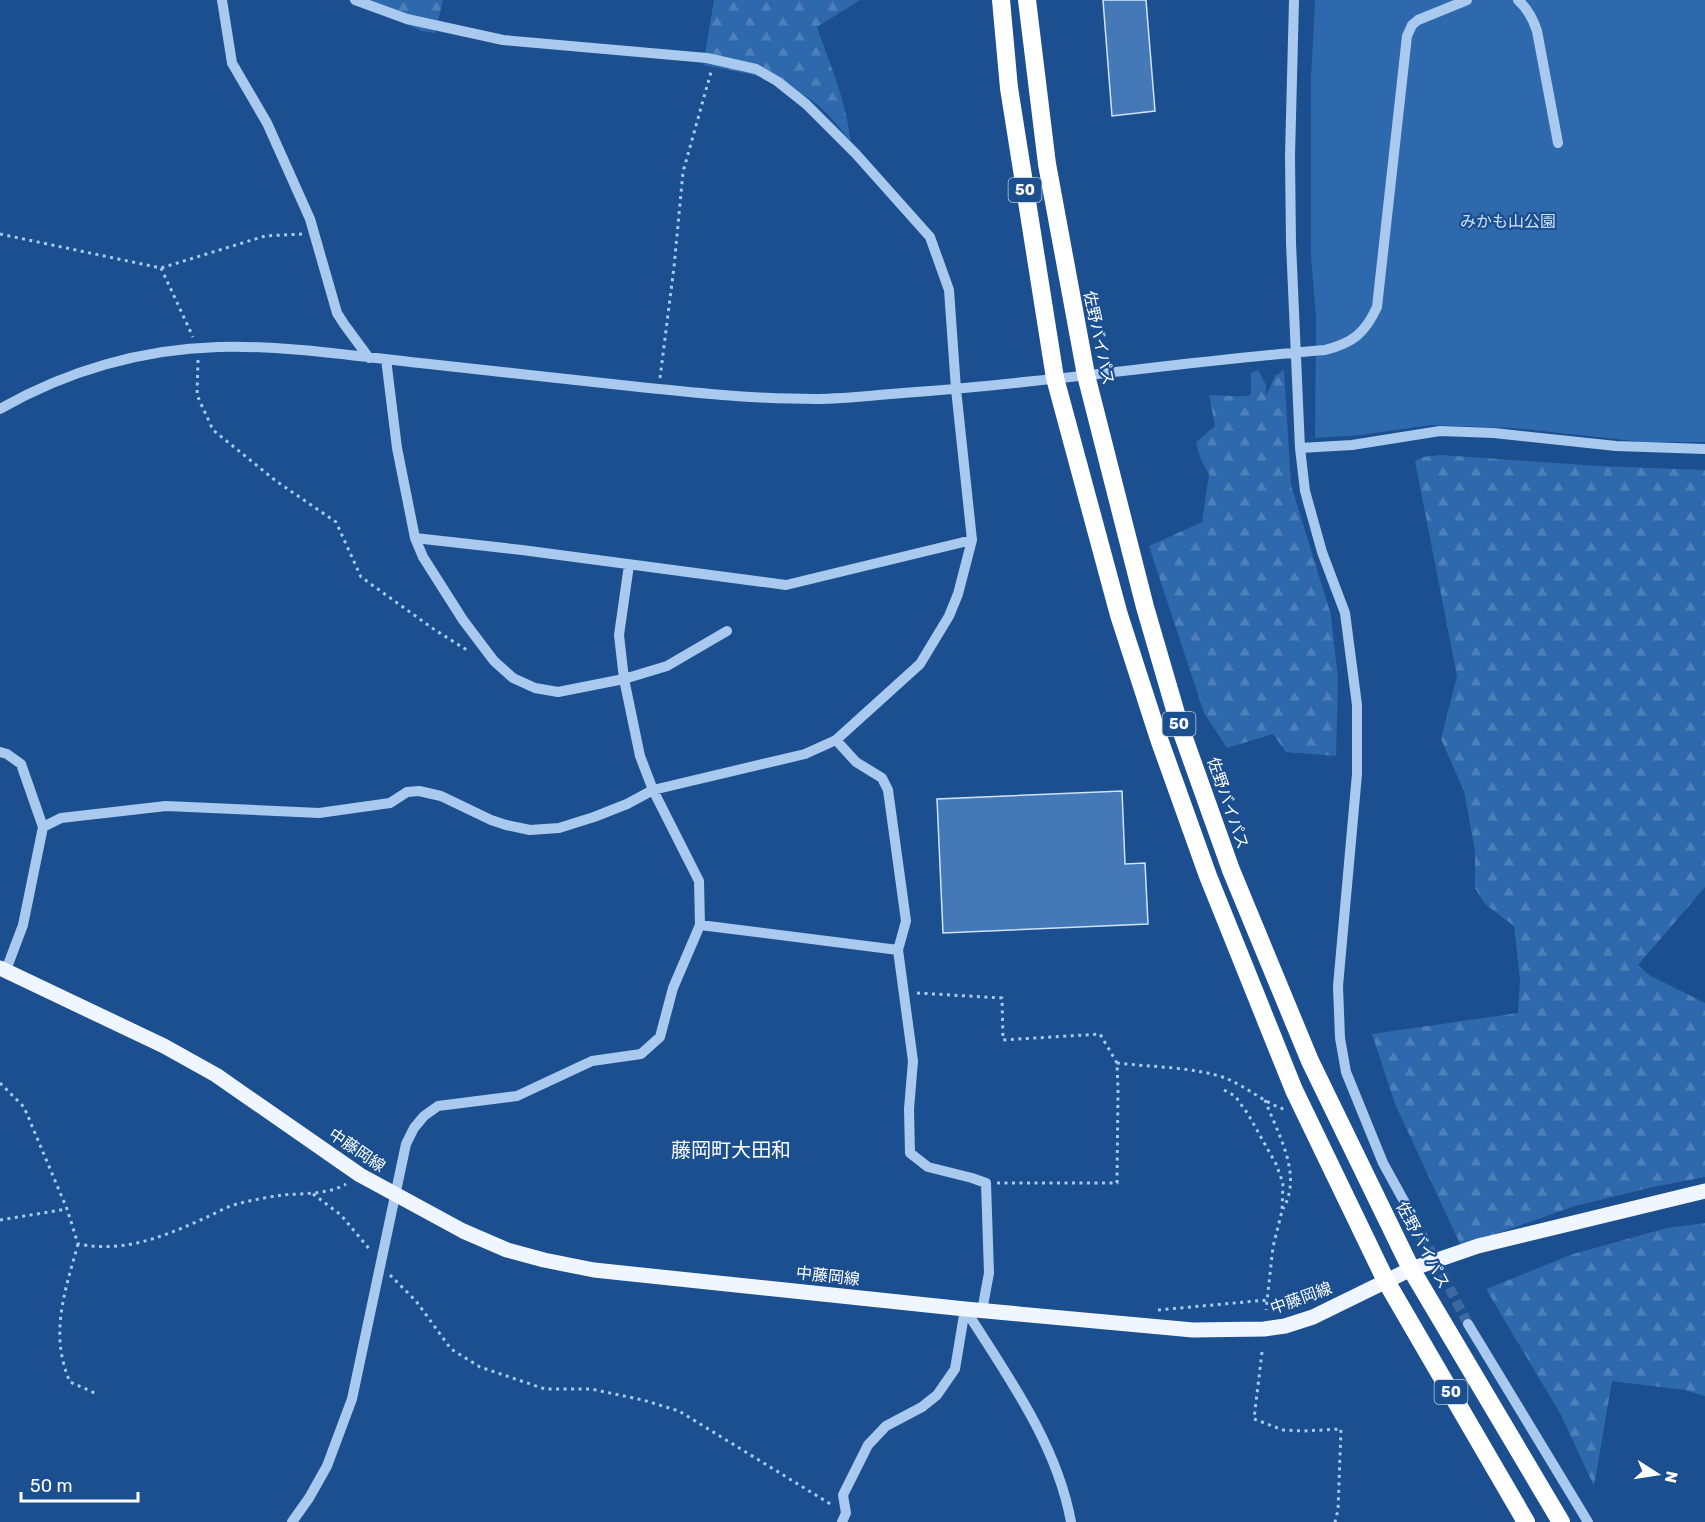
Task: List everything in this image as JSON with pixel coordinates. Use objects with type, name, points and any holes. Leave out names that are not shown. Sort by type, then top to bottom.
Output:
[{"type":"highway","name":"50","points":[[1001,0],[1009,88],[1055,378],[1119,615],[1159,739],[1208,876],[1302,1108],[1386,1281],[1526,1522]]},
{"type":"highway","name":"佐野バイパス","points":[[1027,0],[1047,164],[1086,375],[1145,607],[1180,727],[1231,870],[1310,1061],[1411,1269],[1561,1522]]},
{"type":"main road","name":"中藤岡線","points":[[3,969],[164,1046],[216,1075],[360,1175],[463,1231],[507,1250],[594,1270],[982,1311],[1193,1330],[1264,1329],[1285,1326],[1313,1317],[1411,1269],[1478,1246],[1705,1191]]},
{"type":"street","points":[[222,0],[232,63],[267,123],[310,219],[337,313],[369,358]]},
{"type":"street","points":[[43,827],[61,818],[166,806],[319,813],[390,802],[407,792],[419,791],[441,796],[491,820],[530,830],[559,828],[627,804],[653,790],[805,754],[836,740],[920,664],[949,616],[958,594],[972,540],[956,389],[949,291],[930,237],[856,154],[807,104],[777,81],[756,69],[714,59],[503,40],[407,19],[355,0]]},
{"type":"street","points":[[1294,0],[1291,200],[1300,448],[1305,491],[1322,552],[1345,613],[1357,705],[1357,774],[1338,987],[1340,1038],[1346,1072],[1383,1163],[1415,1221]]},
{"type":"street","points":[[0,409],[60,379],[104,365],[143,355],[198,348],[251,347],[386,359],[737,397],[820,399],[956,389],[1325,350],[1350,342],[1360,334],[1371,321],[1377,307],[1407,36],[1412,25],[1418,20],[1467,0]]},
{"type":"street","points":[[1518,0],[1533,18],[1537,31],[1558,143]]},
{"type":"street","points":[[386,359],[397,448],[415,538],[438,584],[494,661],[513,678],[535,688],[558,692],[624,679],[667,666],[727,631]]},
{"type":"street","points":[[1300,448],[1352,445],[1440,431],[1494,433],[1616,446],[1705,449]]},
{"type":"street","points":[[415,538],[786,585],[972,540]]},
{"type":"street","points":[[292,1522],[327,1466],[349,1408],[406,1144],[414,1128],[424,1116],[438,1106],[517,1096],[592,1061],[641,1054],[660,1037],[673,988],[700,925],[699,881],[653,790],[640,756],[624,679],[619,635],[629,565]]},
{"type":"street","points":[[836,740],[856,762],[882,778],[888,790],[906,921],[898,950],[913,1061],[909,1109],[910,1153],[928,1167],[986,1183],[989,1273],[982,1311]]},
{"type":"street","points":[[0,752],[21,764],[43,827],[23,925],[3,969]]},
{"type":"street","points":[[700,925],[898,950]]},
{"type":"street","points":[[844,1518],[843,1495],[868,1445],[886,1426],[922,1407],[937,1395],[955,1369],[965,1309]]},
{"type":"street","points":[[965,1309],[1015,1389],[1052,1457],[1068,1504],[1071,1522]]},
{"type":"street","points":[[1468,1324],[1588,1522]]},
{"type":"path","points":[[659,389],[674,267],[682,172],[714,59]]},
{"type":"path","points":[[0,234],[161,268],[265,236],[303,234]]},
{"type":"path","points":[[161,268],[198,348],[197,395],[213,430],[276,481],[336,522],[362,576],[435,630],[469,651],[494,661]]},
{"type":"path","points":[[903,993],[1002,998],[1003,1040],[1100,1034],[1117,1063],[1117,1183],[986,1183]]},
{"type":"path","points":[[1117,1063],[1190,1071],[1226,1078],[1284,1109],[1294,1111],[1302,1108]]},
{"type":"path","points":[[0,1083],[24,1107],[67,1209],[78,1244],[62,1301],[59,1338],[62,1364],[70,1382],[97,1394]]},
{"type":"path","points":[[1224,1090],[1235,1096],[1248,1114],[1276,1164],[1283,1183],[1282,1211],[1273,1247],[1266,1310]]},
{"type":"path","points":[[1265,1100],[1290,1166],[1292,1185],[1282,1211]]},
{"type":"path","points":[[78,1244],[92,1247],[124,1246],[158,1239],[236,1204],[339,1188],[360,1175]]},
{"type":"path","points":[[312,1194],[341,1215],[416,1301],[451,1349],[480,1367],[545,1389],[591,1389],[643,1400],[679,1411],[844,1518]]},
{"type":"path","points":[[0,1220],[67,1209]]},
{"type":"path","points":[[1262,1352],[1254,1419],[1283,1430],[1341,1429],[1338,1510],[1335,1522]]},
{"type":"green space","points":[[348,0],[443,0],[435,33],[422,31]]},
{"type":"green space","points":[[714,0],[860,0],[817,27],[841,97],[850,140],[823,110],[793,89],[749,74],[703,65]]},
{"type":"green space","name":"みかも山公園","points":[[1315,0],[1705,0],[1705,442],[1643,442],[1515,428],[1431,425],[1361,435],[1315,438],[1316,318],[1311,257],[1311,78]]},
{"type":"green space","points":[[1258,370],[1266,385],[1266,396],[1275,376],[1284,370],[1291,485],[1331,615],[1338,679],[1336,756],[1286,752],[1273,734],[1227,748],[1204,713],[1149,546],[1202,522],[1209,474],[1201,460],[1196,442],[1215,426],[1209,395],[1251,395],[1251,373]]},
{"type":"green space","points":[[1440,455],[1600,466],[1705,470],[1705,887],[1638,965],[1649,975],[1705,1003],[1705,1177],[1575,1206],[1461,1246],[1395,1104],[1372,1034],[1518,1013],[1520,979],[1514,926],[1485,904],[1475,888],[1475,851],[1464,791],[1441,739],[1457,676],[1415,461],[1423,457]]},
{"type":"green space","points":[[1705,1223],[1705,1396],[1685,1390],[1612,1381],[1594,1486],[1561,1415],[1486,1289],[1573,1254],[1667,1228]]},
{"type":"building","points":[[1103,0],[1146,0],[1155,111],[1112,116]]},
{"type":"building","points":[[1122,791],[1125,864],[1145,863],[1148,924],[943,933],[937,799]]},
{"type":"tunnel","points":[[1415,1221],[1468,1324]]},
{"type":"district","name":"藤岡町大田和","points":[[731,1150]]}]
